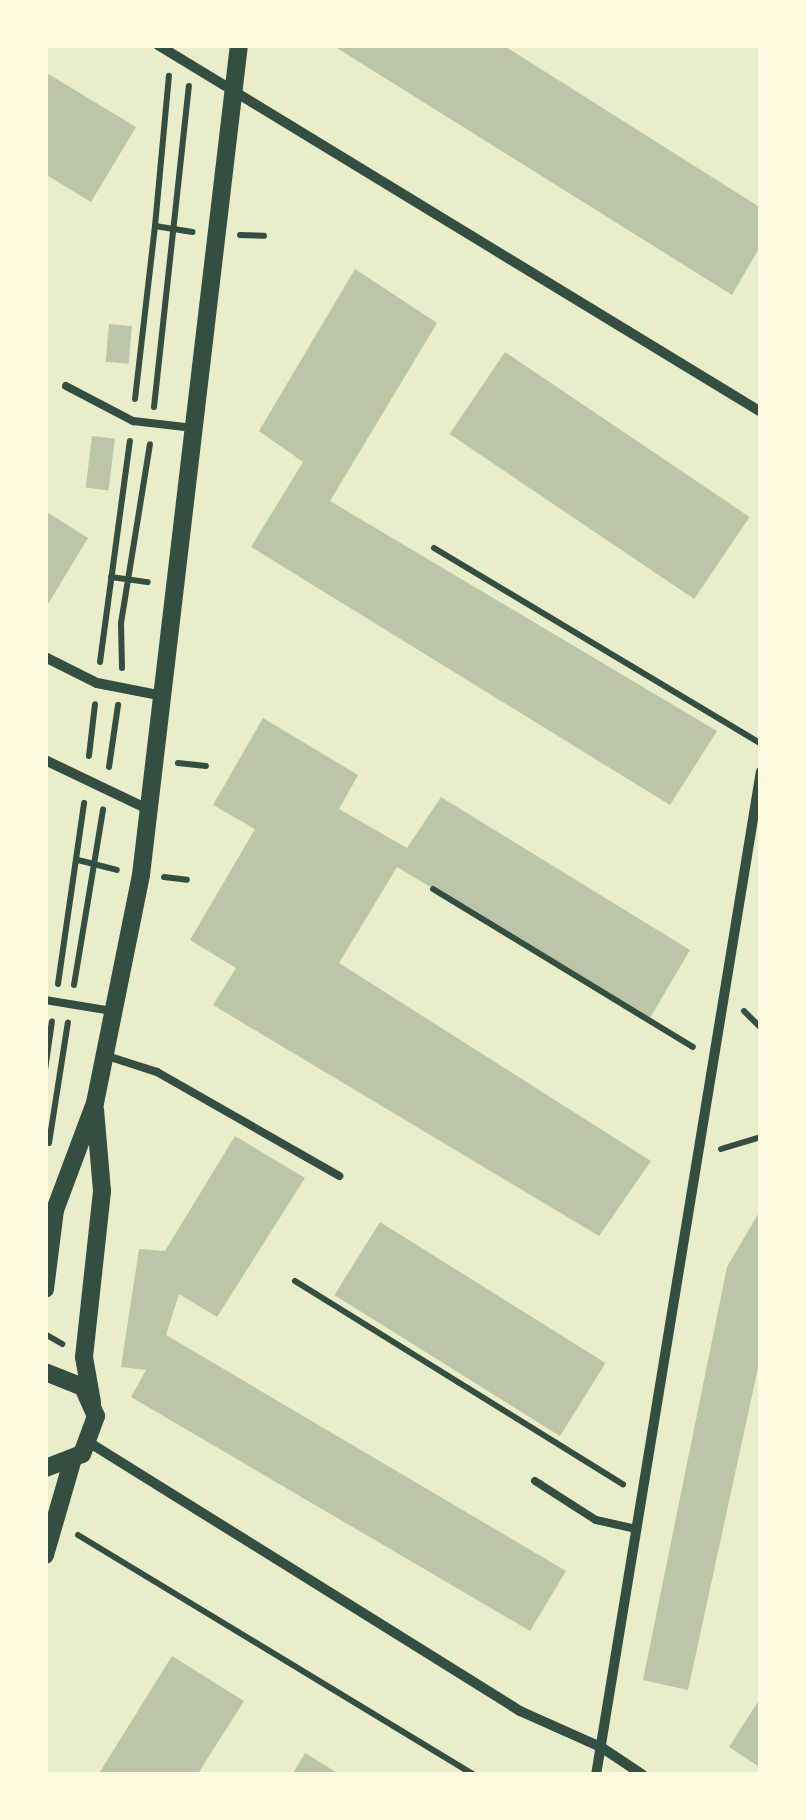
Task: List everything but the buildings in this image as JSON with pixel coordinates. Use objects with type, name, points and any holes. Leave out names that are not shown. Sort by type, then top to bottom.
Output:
[{"type":"street","points":[[158,45],[761,412]]},
{"type":"street","points":[[45,1289],[54,1210],[95,1103],[150,810],[198,428],[214,235],[239,45]]},
{"type":"street","points":[[45,657],[97,683],[164,696]]},
{"type":"street","points":[[45,760],[86,785],[150,810]]},
{"type":"street","points":[[596,1775],[696,1148],[761,771]]},
{"type":"street","points":[[45,1555],[51,1520],[72,1462],[90,1443],[92,1402],[84,1357],[102,1191],[95,1103]]},
{"type":"street","points":[[45,1372],[70,1377],[92,1402]]},
{"type":"street","points":[[90,1443],[520,1711],[601,1747],[643,1775]]},
{"type":"street","points":[[45,1468],[72,1462]]},
{"type":"lane","points":[[66,386],[133,421],[198,428]]},
{"type":"lane","points":[[45,1000],[70,1009],[112,1011]]},
{"type":"lane","points":[[104,1055],[157,1072],[338,1176]]},
{"type":"lane","points":[[534,1482],[596,1520],[636,1529]]},
{"type":"path","points":[[45,1070],[133,421],[171,53]]},
{"type":"path","points":[[48,1152],[120,690],[127,578],[152,424],[191,66]]},
{"type":"path","points":[[155,226],[214,235],[264,236]]},
{"type":"path","points":[[434,548],[761,744]]},
{"type":"path","points":[[111,578],[148,580],[147,594]]},
{"type":"path","points":[[175,762],[206,766]]},
{"type":"path","points":[[433,889],[711,1058]]},
{"type":"path","points":[[696,1148],[728,1149],[761,1136]]},
{"type":"path","points":[[295,1282],[641,1495]]},
{"type":"path","points":[[51,1520],[475,1775]]}]
